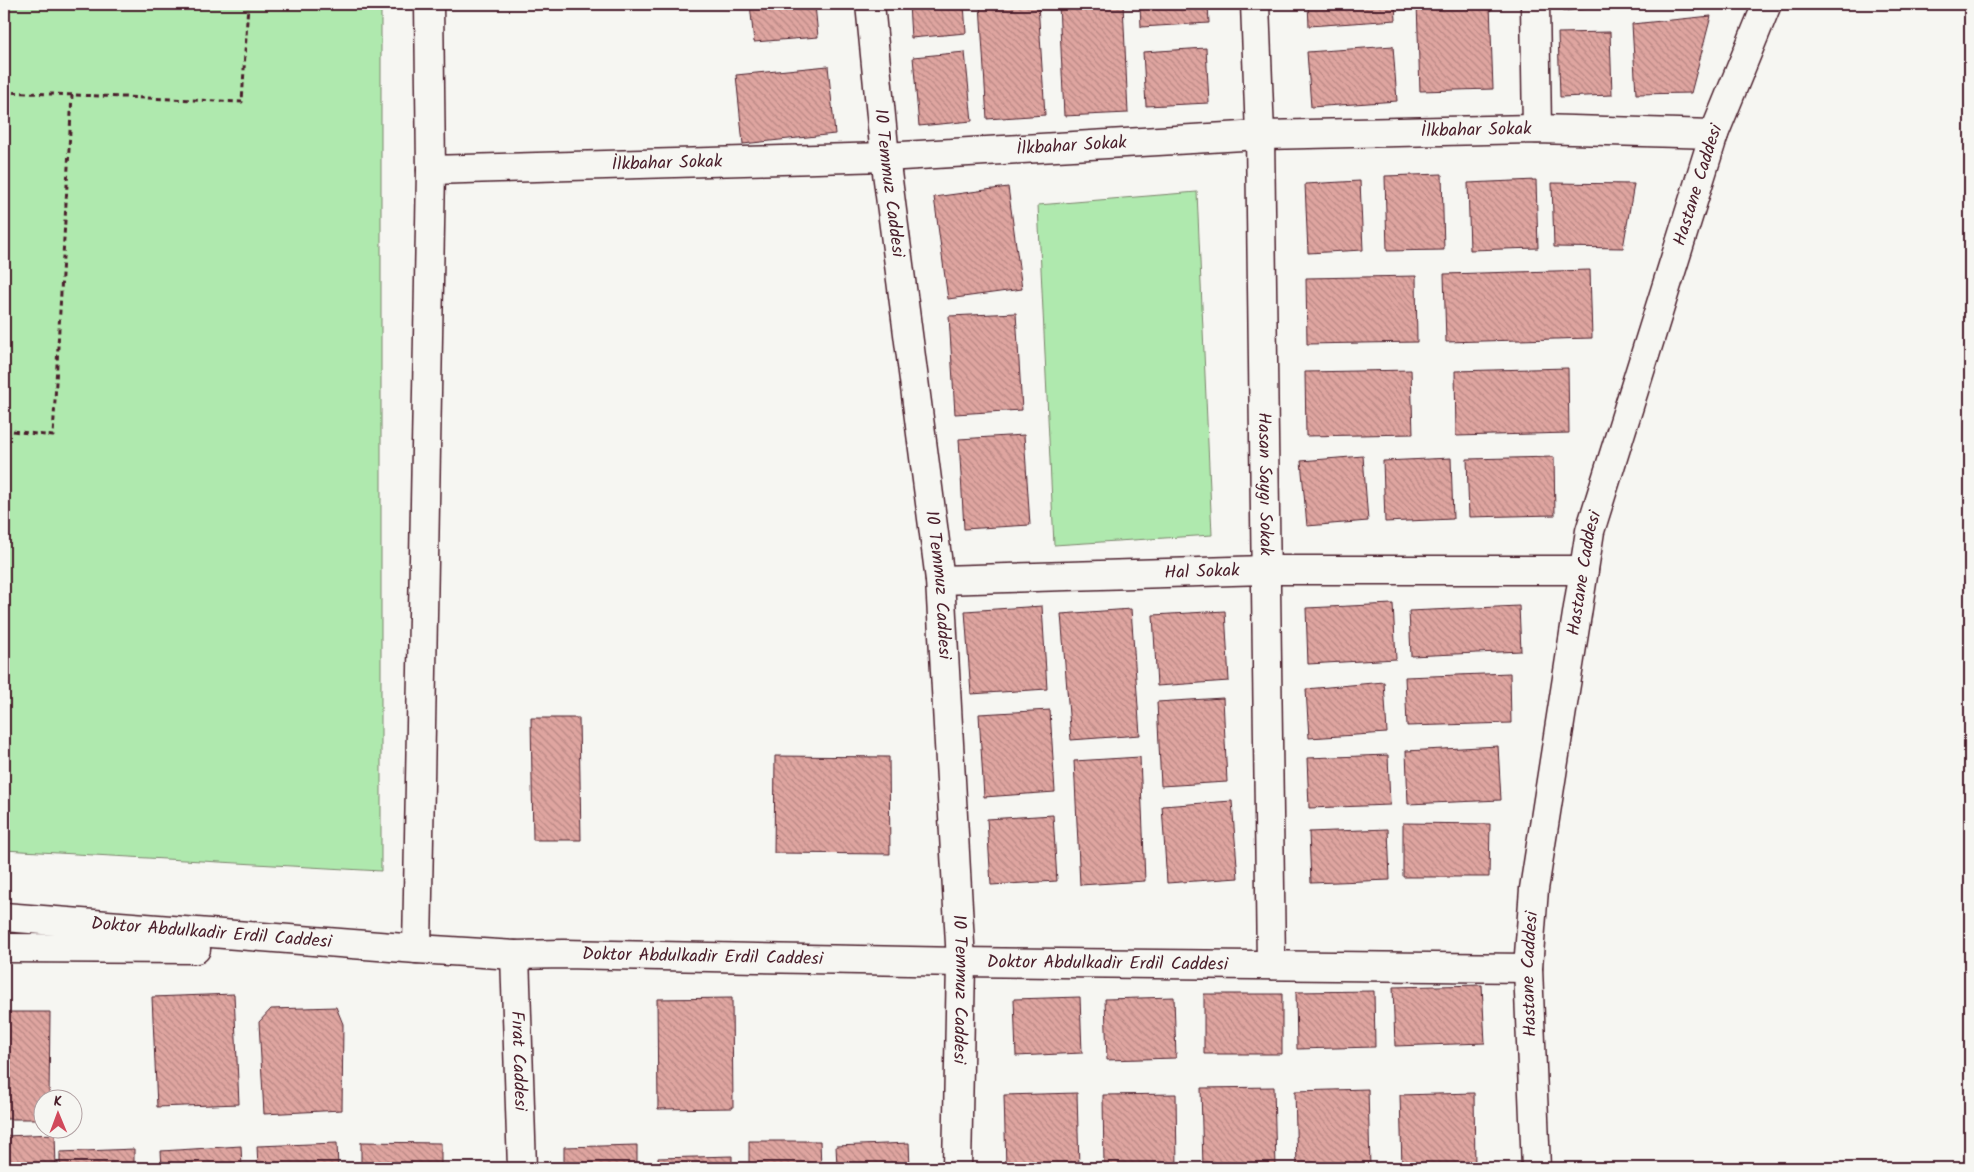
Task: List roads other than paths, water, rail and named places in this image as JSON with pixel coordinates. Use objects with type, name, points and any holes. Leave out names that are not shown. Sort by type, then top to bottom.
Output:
[{"type":"street","points":[[417,949],[431,170],[429,4]]},
{"type":"street","name":"10 Temmuz Caddesi","points":[[870,4],[885,157],[940,580],[961,962],[957,1168]]},
{"type":"street","name":"Hasan Saygı Sokak","points":[[1255,4],[1260,135],[1271,965]]},
{"type":"street","points":[[1535,4],[1537,129]]},
{"type":"street","name":"Hastane Caddesi","points":[[1536,1168],[1528,968],[1534,889],[1590,531],[1714,134],[1767,4]]},
{"type":"street","name":"İlkbahar Sokak","points":[[431,170],[885,157],[1260,135],[1537,129],[1714,134]]},
{"type":"street","name":"Hal Sokak","points":[[940,580],[1265,570],[1584,570]]},
{"type":"street","name":"Doktor Abdulkadir Erdil Caddesi","points":[[4,917],[514,955],[563,954],[961,962],[1528,968]]},
{"type":"street","name":"Doktor Abdulkadir Erdil Caddesi","points":[[4,948],[417,949]]},
{"type":"street","name":"Fırat Caddesi","points":[[514,955],[522,1168]]}]
